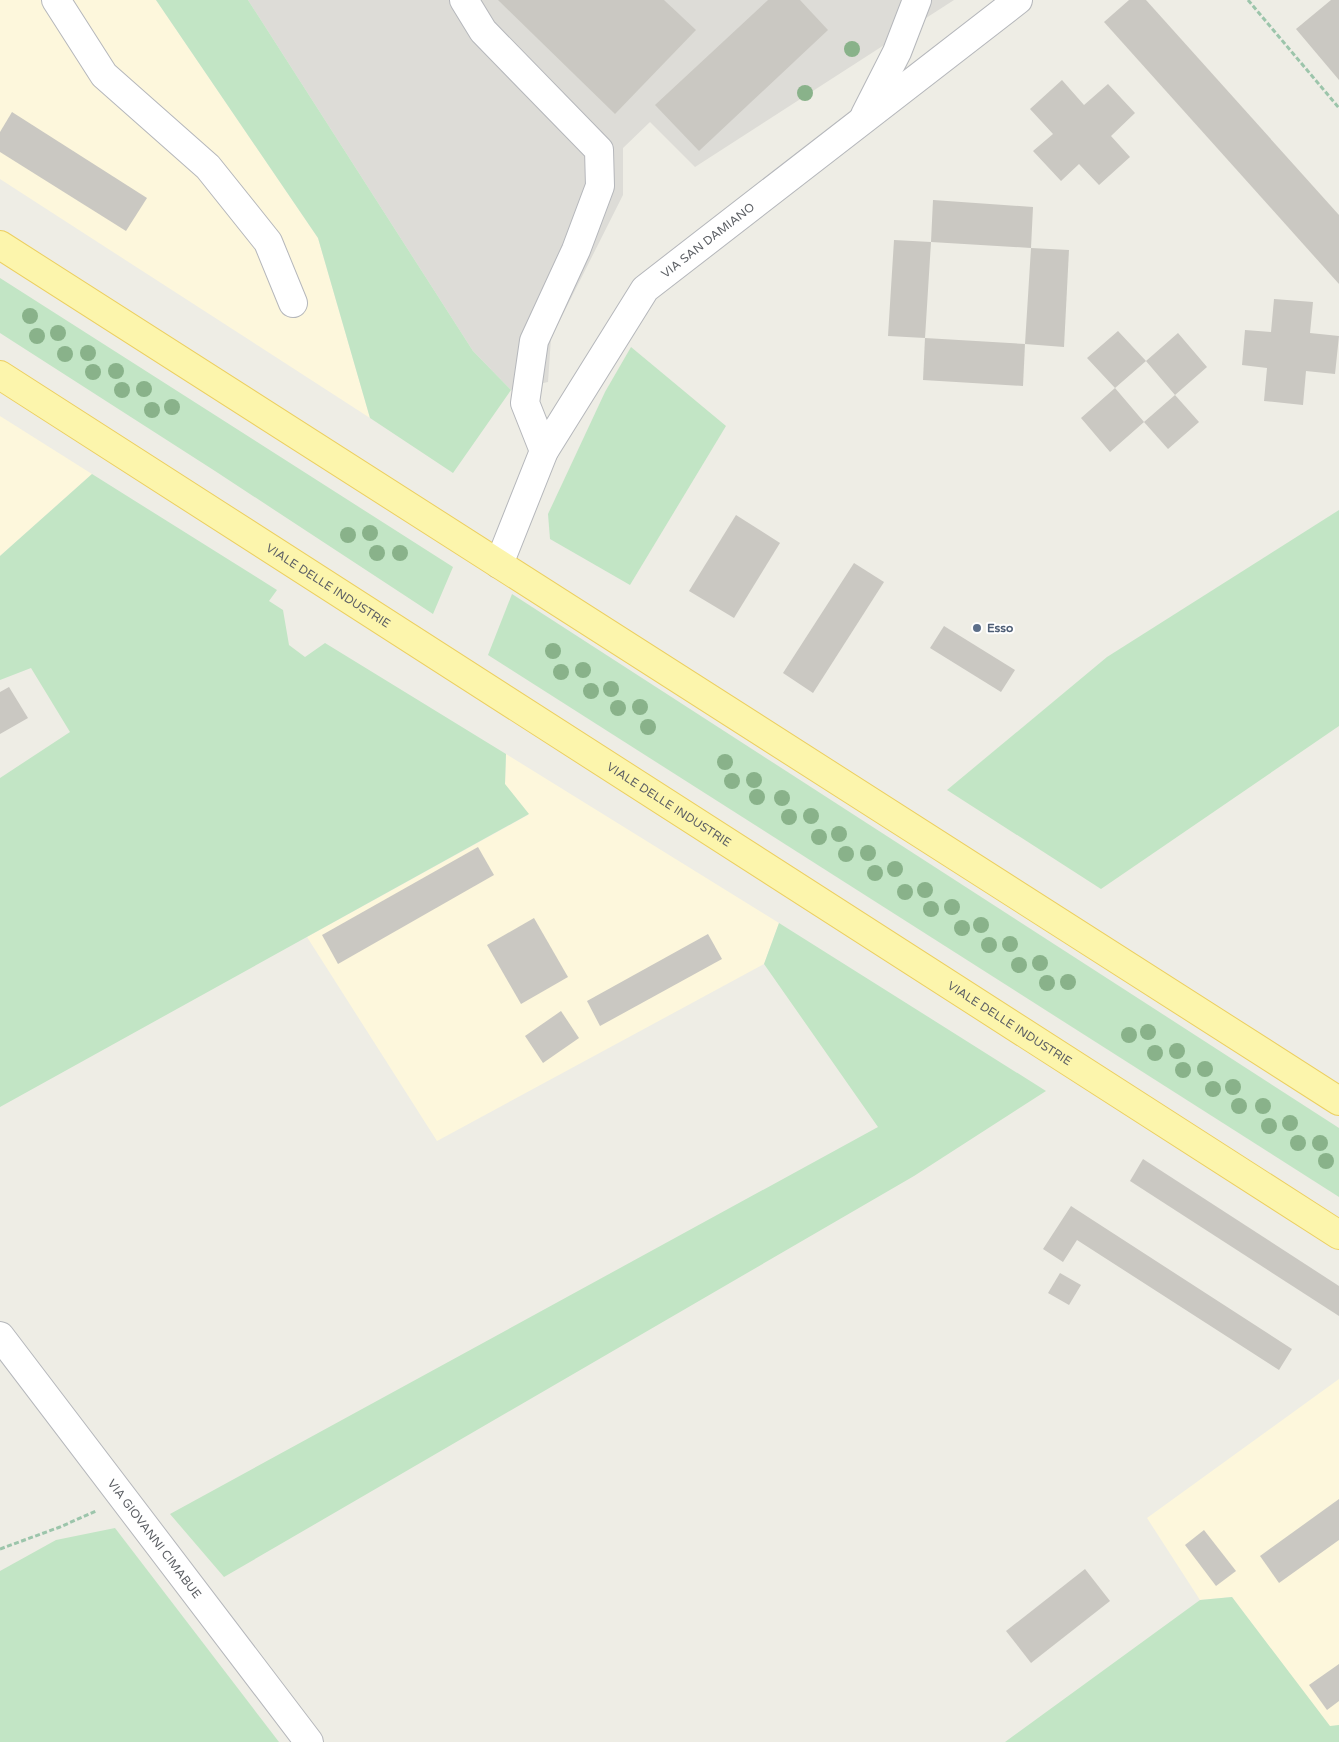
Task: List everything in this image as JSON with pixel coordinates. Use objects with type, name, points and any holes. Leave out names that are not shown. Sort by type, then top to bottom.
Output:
[{"type":"main road","points":[[0,245],[1339,1101]]},
{"type":"main road","name":"VIALE DELLE INDUSTRIE","points":[[0,375],[1339,1235]]},
{"type":"street","points":[[56,0],[104,74],[208,168],[268,242],[293,303]]},
{"type":"street","points":[[464,0],[483,30],[599,150],[600,186],[576,250],[534,342],[525,403],[544,451]]},
{"type":"street","points":[[862,121],[897,52],[917,0]]},
{"type":"street","name":"VIA SAN DAMIANO","points":[[499,564],[544,451],[645,289],[1018,0]]},
{"type":"street","name":"VIA GIOVANNI CIMABUE","points":[[0,1336],[309,1742]]},
{"type":"path","points":[[1248,0],[1339,108]]},
{"type":"path","points":[[0,1549],[60,1526],[124,1498]]},
{"type":"shaded area","points":[[0,0],[156,0],[318,238],[370,418],[0,179]]},
{"type":"shaded area","points":[[248,0],[954,0],[695,167],[650,122],[623,148],[623,195],[551,338],[548,382],[511,390],[473,351]]},
{"type":"shaded area","points":[[0,416],[92,474],[0,556]]},
{"type":"shaded area","points":[[506,754],[779,923],[764,964],[437,1141],[307,937],[528,815],[505,784]]},
{"type":"shaded area","points":[[1339,1379],[1339,1725],[1330,1727],[1232,1597],[1200,1600],[1147,1518]]},
{"type":"green space","points":[[156,0],[248,0],[473,351],[511,390],[453,473],[370,418],[318,238]]},
{"type":"green space","points":[[0,278],[453,567],[433,614],[0,333]]},
{"type":"green space","points":[[631,347],[726,426],[630,585],[550,539],[548,514],[605,392]]},
{"type":"green space","points":[[92,474],[277,590],[269,601],[283,610],[289,645],[305,657],[325,643],[506,754],[505,784],[529,814],[0,1107],[0,778],[70,732],[31,668],[0,680],[0,556]]},
{"type":"green space","points":[[1339,510],[1339,726],[1101,889],[947,790],[1107,657]]},
{"type":"green space","points":[[512,594],[1339,1128],[1339,1197],[488,655]]},
{"type":"green space","points":[[779,923],[1046,1091],[914,1176],[224,1577],[170,1514],[878,1127],[764,964]]},
{"type":"green space","points":[[115,1528],[279,1742],[0,1742],[0,1571],[56,1540]]},
{"type":"green space","points":[[1232,1597],[1330,1726],[1339,1725],[1339,1742],[1005,1742],[1200,1600]]},
{"type":"building","points":[[498,0],[664,0],[696,30],[615,114]]},
{"type":"building","points":[[768,0],[800,0],[828,30],[699,151],[655,105]]},
{"type":"building","points":[[1129,0],[1146,0],[1339,215],[1339,284],[1104,22]]},
{"type":"building","points":[[1331,0],[1339,0],[1339,80],[1296,29]]},
{"type":"building","points":[[1062,80],[1084,105],[1108,84],[1135,113],[1111,136],[1130,157],[1099,185],[1079,164],[1061,181],[1033,151],[1053,134],[1030,109]]},
{"type":"building","points":[[12,112],[147,198],[126,231],[0,152],[0,132]]},
{"type":"building","points":[[933,200],[1033,207],[1031,248],[931,242]]},
{"type":"building","points":[[894,240],[931,242],[925,338],[888,336]]},
{"type":"building","points":[[1031,248],[1069,250],[1064,347],[1025,344]]},
{"type":"building","points":[[1274,299],[1313,302],[1310,333],[1339,336],[1335,374],[1306,371],[1303,405],[1264,401],[1267,368],[1242,365],[1245,330],[1271,332]]},
{"type":"building","points":[[1118,331],[1146,361],[1115,388],[1087,358]]},
{"type":"building","points":[[1178,333],[1207,367],[1175,395],[1146,361]]},
{"type":"building","points":[[925,338],[1025,344],[1023,386],[923,380]]},
{"type":"building","points":[[1115,388],[1144,422],[1110,452],[1081,418]]},
{"type":"building","points":[[1175,395],[1199,422],[1168,449],[1144,422]]},
{"type":"building","points":[[736,515],[780,543],[734,618],[689,591]]},
{"type":"building","points":[[854,563],[884,582],[813,693],[783,673]]},
{"type":"building","points":[[944,626],[1015,670],[1001,692],[930,648]]},
{"type":"building","points":[[9,687],[28,718],[0,734],[0,692]]},
{"type":"building","points":[[478,847],[494,875],[338,964],[322,935]]},
{"type":"building","points":[[534,918],[568,977],[521,1004],[487,945]]},
{"type":"building","points":[[708,934],[722,959],[600,1026],[587,1001]]},
{"type":"building","points":[[561,1011],[579,1038],[543,1063],[525,1036]]},
{"type":"building","points":[[1143,1159],[1339,1286],[1339,1316],[1130,1181]]},
{"type":"building","points":[[1071,1206],[1292,1349],[1279,1370],[1077,1240],[1063,1262],[1043,1249]]},
{"type":"building","points":[[1060,1273],[1081,1285],[1069,1305],[1048,1293]]},
{"type":"building","points":[[1339,1499],[1339,1540],[1279,1583],[1260,1556]]},
{"type":"building","points":[[1204,1530],[1236,1571],[1216,1586],[1185,1545]]},
{"type":"building","points":[[1085,1569],[1110,1601],[1031,1663],[1006,1631]]},
{"type":"building","points":[[1339,1664],[1339,1701],[1327,1710],[1309,1685]]},
{"type":"place","name":"Esso","points":[[977,628]]}]
